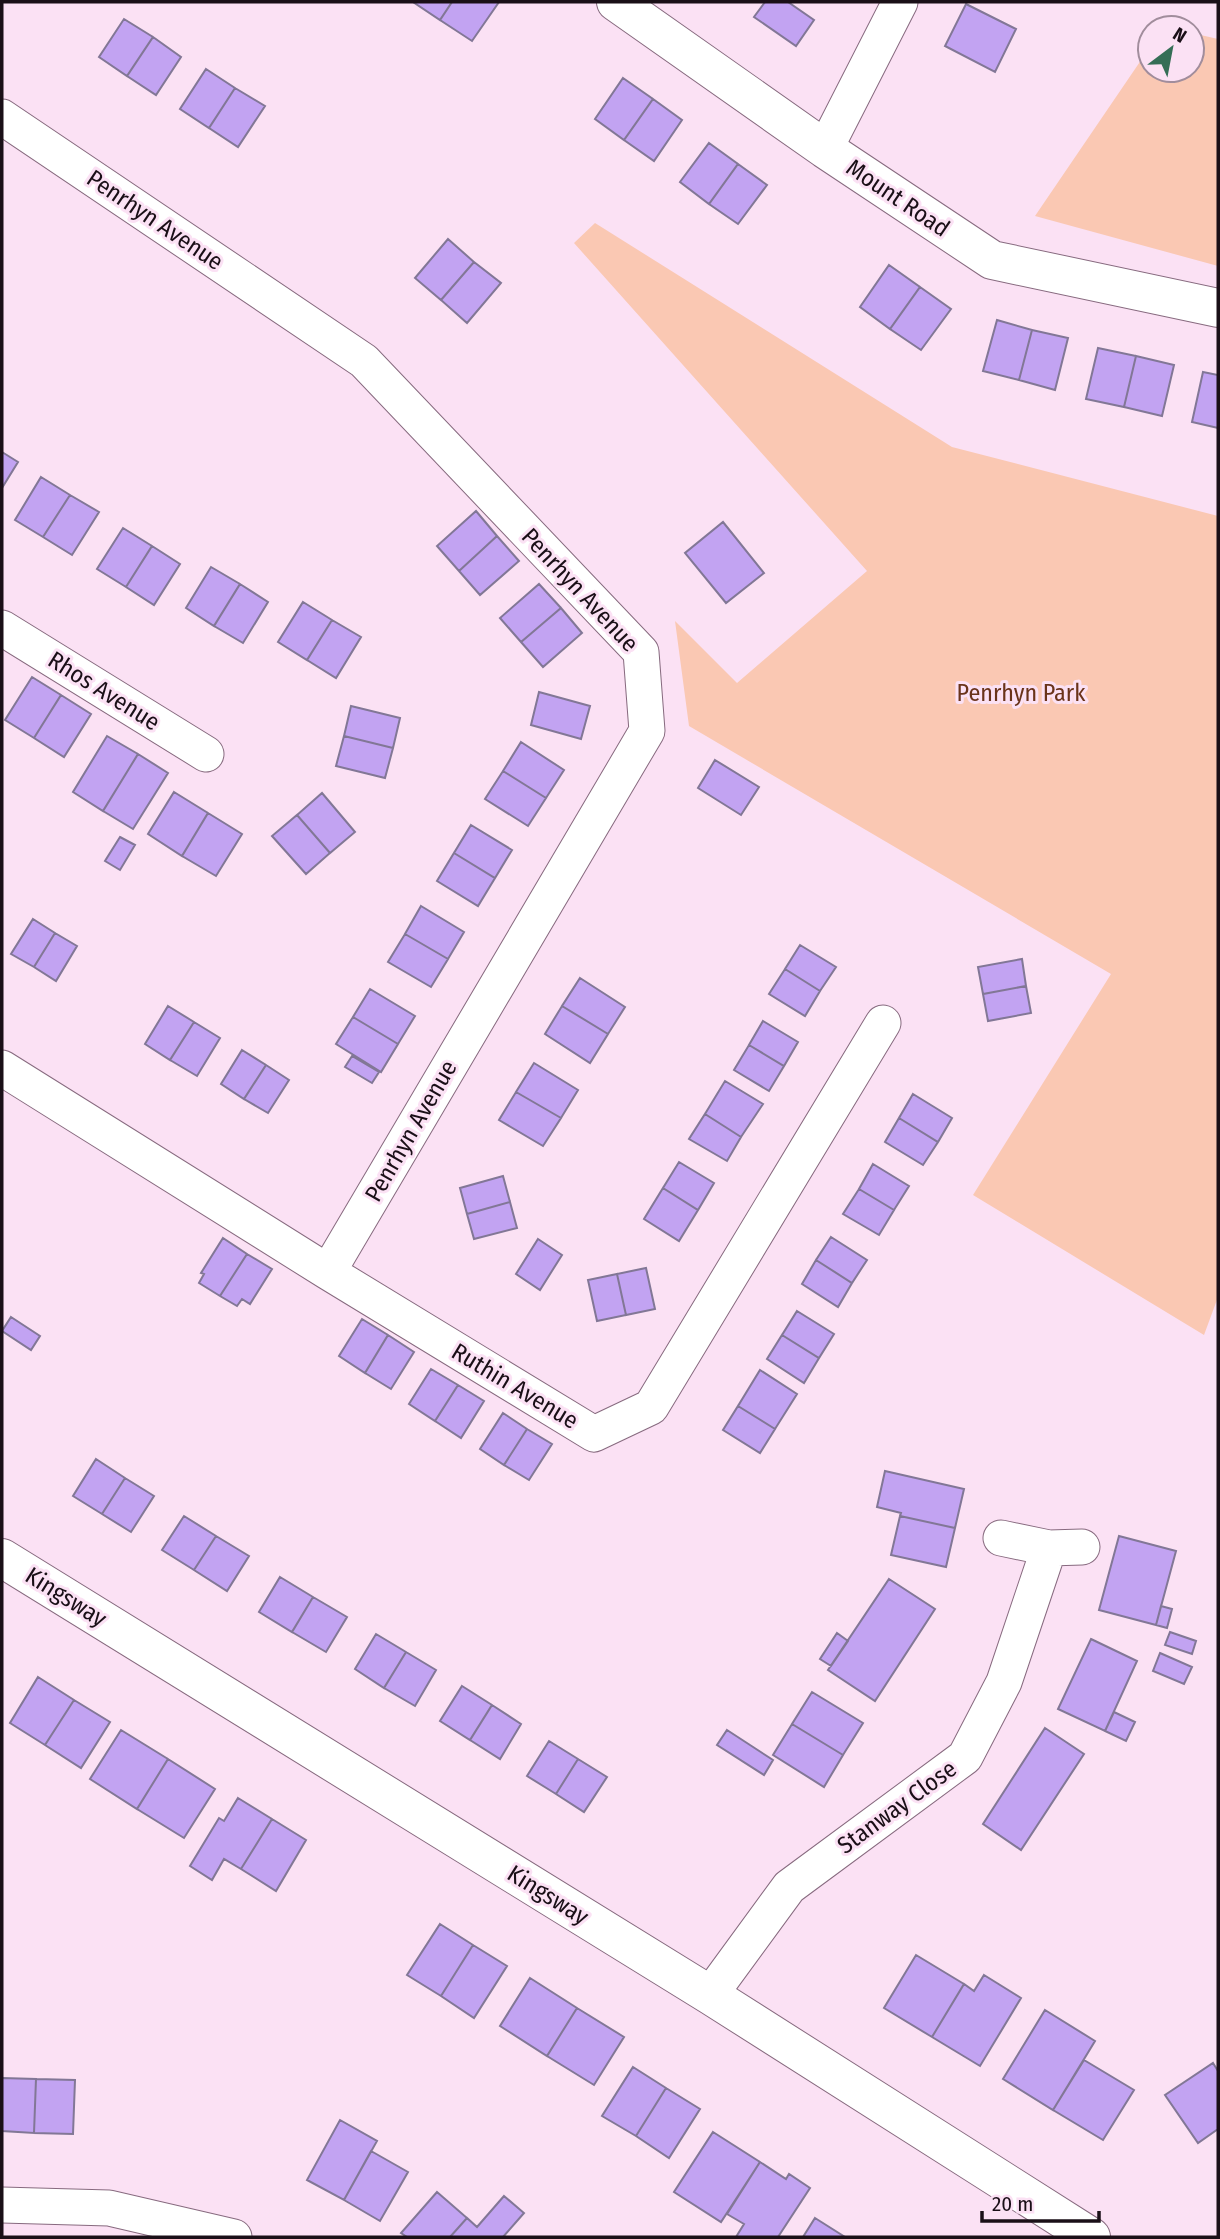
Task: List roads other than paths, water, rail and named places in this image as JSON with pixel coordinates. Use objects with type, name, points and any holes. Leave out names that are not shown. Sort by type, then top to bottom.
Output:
[{"type":"street","name":"Mount Road","points":[[616,2],[825,149],[992,260],[1218,308]]},
{"type":"street","points":[[825,149],[900,2]]},
{"type":"street","name":"Penrhyn Avenue","points":[[2,117],[364,361],[641,652],[647,731],[328,1272]]},
{"type":"street","name":"Rhos Avenue","points":[[2,628],[206,754]]},
{"type":"street","name":"Ruthin Avenue","points":[[5,1079],[594,1434],[651,1407],[882,1023]]},
{"type":"street","name":"Stanway Close","points":[[710,1995],[789,1887],[965,1757],[1004,1682],[1066,1548],[1000,1538]]},
{"type":"street","name":"Kingsway","points":[[2,1558],[710,1995],[1091,2237]]},
{"type":"street","points":[[2,2205],[110,2208],[234,2237]]},
{"type":"park label","name":"Penrhyn Park","points":[[1021,693]]}]
